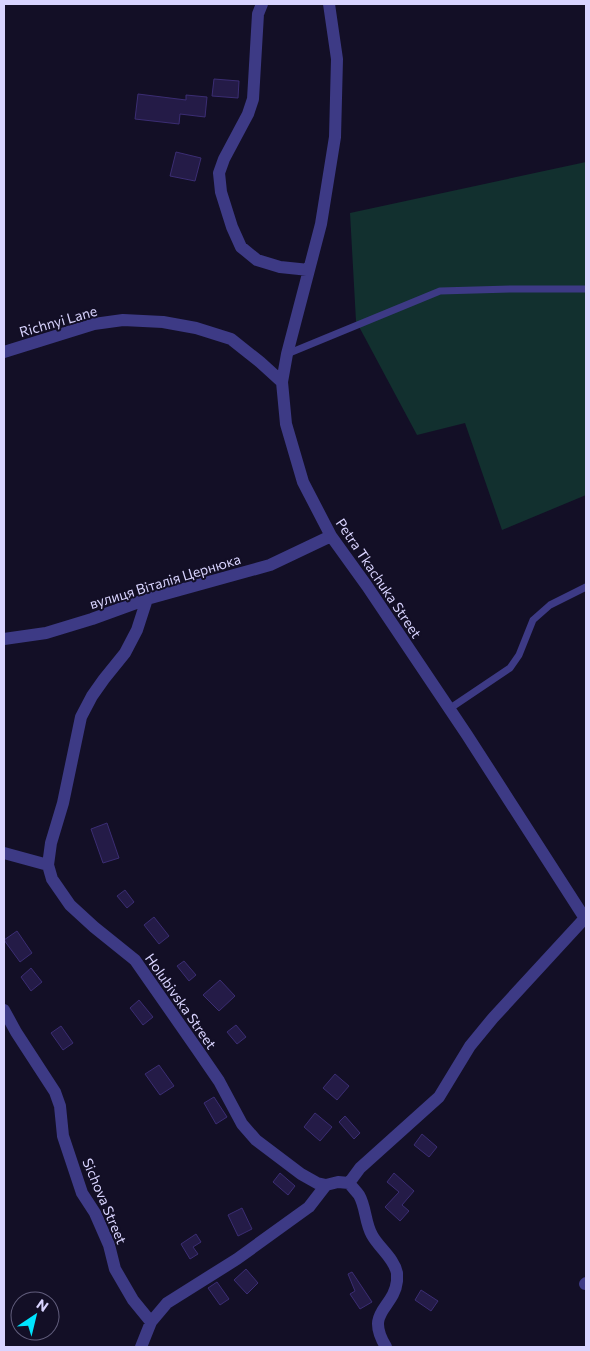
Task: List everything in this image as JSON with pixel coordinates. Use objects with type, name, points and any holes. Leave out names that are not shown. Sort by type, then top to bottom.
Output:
[{"type":"street","points":[[262,4],[258,14],[253,100],[219,173],[221,192],[232,227],[241,247],[257,260],[280,267],[309,270]]},
{"type":"street","name":"Petra Tkachuka Street","points":[[329,4],[337,59],[336,137],[321,224],[287,354],[282,382],[286,424],[303,482],[331,536],[367,586],[449,709],[585,919]]},
{"type":"street","name":"Richnyi Lane","points":[[4,352],[94,324],[123,320],[163,322],[196,328],[231,339],[282,382]]},
{"type":"street","name":"вулиця Віталія Цернюка","points":[[4,639],[46,633],[147,599],[270,564],[331,536]]},
{"type":"street","points":[[4,853],[48,865],[51,843],[63,803],[82,717],[92,696],[125,653],[137,630],[147,599]]},
{"type":"street","name":"Holubivska Street","points":[[48,865],[52,879],[70,904],[94,927],[135,960],[219,1081],[242,1124],[256,1140],[301,1174],[317,1183],[326,1185],[338,1182],[349,1183]]},
{"type":"street","points":[[386,1347],[378,1329],[378,1320],[381,1310],[396,1290],[397,1274],[391,1260],[372,1234],[359,1196],[349,1183],[360,1168],[439,1097],[470,1046],[493,1018],[585,919]]},
{"type":"street","name":"Sichova Street","points":[[4,1010],[55,1092],[60,1106],[63,1136],[82,1193],[95,1213],[115,1269],[134,1300],[151,1322]]},
{"type":"street","points":[[141,1347],[151,1322],[167,1303],[237,1259],[309,1207],[326,1185]]},
{"type":"lane","points":[[287,354],[440,291],[586,289]]},
{"type":"lane","points":[[449,709],[510,668],[518,655],[533,620],[550,605],[586,587]]},
{"type":"green space","points":[[586,162],[586,495],[502,530],[465,423],[417,435],[356,321],[350,213]]},
{"type":"building","points":[[214,79],[239,81],[238,98],[212,96]]},
{"type":"building","points":[[138,94],[186,100],[186,95],[207,97],[205,117],[180,114],[179,124],[135,119]]},
{"type":"building","points":[[176,152],[201,158],[195,181],[170,176]]},
{"type":"building","points":[[107,823],[119,858],[103,863],[91,829]]},
{"type":"building","points":[[125,890],[134,902],[127,908],[117,896]]},
{"type":"building","points":[[154,917],[169,936],[159,944],[144,925]]},
{"type":"building","points":[[17,931],[32,953],[20,962],[4,940]]},
{"type":"building","points":[[184,961],[196,975],[189,981],[177,966]]},
{"type":"building","points":[[31,968],[42,982],[31,991],[21,977]]},
{"type":"building","points":[[220,980],[235,996],[219,1011],[203,995]]},
{"type":"building","points":[[139,1000],[153,1017],[143,1025],[130,1008]]},
{"type":"building","points":[[236,1025],[246,1037],[237,1044],[227,1032]]},
{"type":"building","points":[[61,1026],[73,1043],[63,1050],[51,1033]]},
{"type":"building","points":[[159,1065],[174,1086],[160,1095],[145,1074]]},
{"type":"building","points":[[335,1074],[349,1086],[337,1100],[323,1088]]},
{"type":"building","points":[[214,1097],[227,1117],[216,1124],[204,1103]]},
{"type":"building","points":[[315,1113],[332,1127],[320,1141],[304,1127]]},
{"type":"building","points":[[345,1116],[360,1133],[354,1139],[339,1122]]},
{"type":"building","points":[[422,1134],[437,1147],[429,1157],[414,1145]]},
{"type":"building","points":[[280,1173],[295,1186],[288,1195],[273,1182]]},
{"type":"building","points":[[394,1173],[414,1191],[402,1205],[409,1211],[400,1221],[385,1207],[399,1192],[387,1182]]},
{"type":"building","points":[[242,1208],[252,1229],[238,1236],[228,1215]]},
{"type":"building","points":[[196,1234],[201,1242],[193,1247],[198,1254],[190,1259],[181,1244]]},
{"type":"building","points":[[246,1269],[258,1283],[247,1294],[234,1280]]},
{"type":"building","points":[[352,1272],[372,1302],[360,1309],[350,1294],[355,1291],[348,1274]]},
{"type":"building","points":[[217,1282],[229,1299],[220,1305],[208,1288]]},
{"type":"building","points":[[421,1290],[438,1301],[431,1311],[415,1300]]}]
